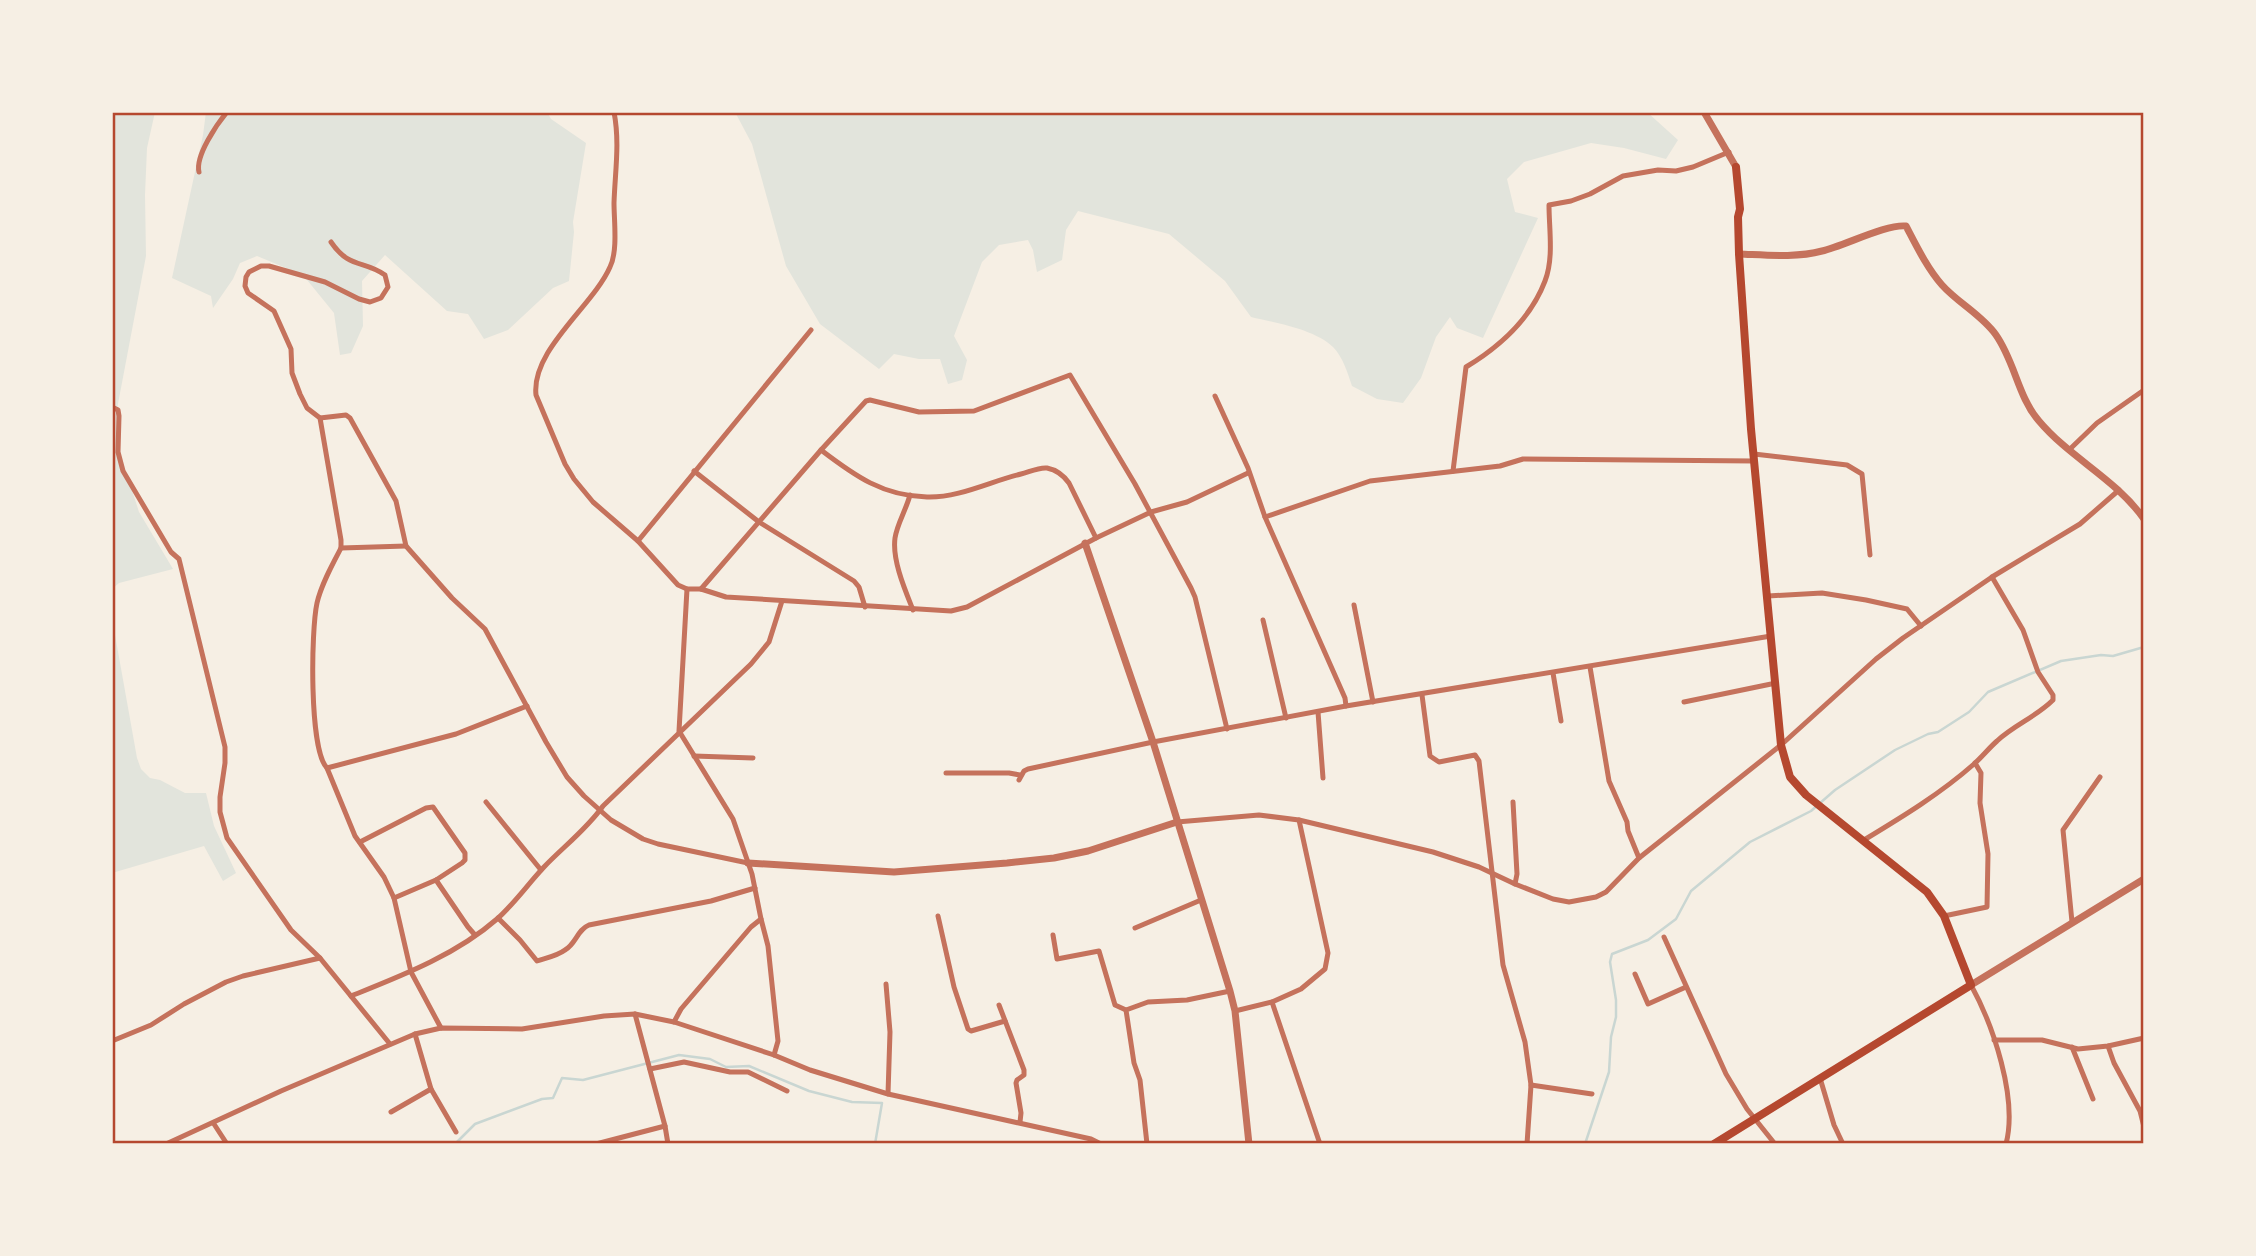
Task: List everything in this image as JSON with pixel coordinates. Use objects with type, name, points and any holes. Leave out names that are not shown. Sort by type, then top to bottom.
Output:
[{"type":"main road","points":[[1713,1144],[1971,985],[1944,916],[1927,892],[1813,801],[1790,777],[1785,765],[1754,457],[1740,254],[1740,209],[1735,167]]},
{"type":"street","points":[[199,172],[197,166],[205,148],[227,112]]},
{"type":"street","points":[[614,112],[618,149],[613,258],[604,277],[552,346],[544,361],[536,395],[574,479],[593,502],[638,541],[674,582],[687,589],[701,589],[726,597],[951,611],[967,607],[1085,543],[1151,512],[1187,502],[1248,473]]},
{"type":"street","points":[[1704,112],[1729,152],[1735,167]]},
{"type":"street","points":[[1453,471],[1466,367],[1503,340],[1520,321],[1546,280],[1550,250],[1549,205],[1590,194],[1623,176],[1658,170],[1676,172],[1729,152]]},
{"type":"street","points":[[1740,254],[1803,254],[1821,251],[1889,228],[1906,226],[1940,283],[1995,334],[2003,346],[2030,409],[2045,428],[2119,490],[2144,519]]},
{"type":"street","points":[[331,242],[339,254],[351,262],[386,275],[388,287],[382,298],[370,302],[359,299],[325,282],[269,266],[261,266],[249,272],[244,286],[248,293],[274,311],[291,349],[292,373],[300,394],[307,408],[320,418],[341,540],[341,548],[320,595],[314,634],[314,716],[321,759],[355,836],[384,877],[394,898],[411,971],[441,1028]]},
{"type":"street","points":[[638,541],[811,330]]},
{"type":"street","points":[[701,589],[866,401],[919,412],[974,411],[1070,375],[1151,512],[1195,597],[1227,729]]},
{"type":"street","points":[[2069,450],[2097,423],[2144,390]]},
{"type":"street","points":[[1215,396],[1248,468],[1265,517],[1345,698],[1346,706]]},
{"type":"street","points":[[112,407],[118,410],[118,452],[123,471],[171,552],[179,559],[225,747],[220,812],[227,838],[291,930],[320,958],[390,1044]]},
{"type":"street","points":[[320,418],[346,415],[350,418],[396,501],[406,546],[452,598],[485,629],[567,776],[600,810],[643,839],[748,863],[894,872],[1054,858],[1088,851],[1177,822],[1259,815],[1299,820],[1433,852],[1479,867],[1553,900],[1569,902],[1582,901],[1606,892],[1639,858],[1781,746],[1876,659],[1992,578],[2080,524],[2119,490]]},
{"type":"street","points":[[821,450],[863,481],[876,487],[928,497],[1048,468],[1063,476],[1069,483],[1096,538]]},
{"type":"street","points":[[1265,517],[1370,481],[1500,467],[1523,459],[1754,457],[1847,465],[1862,474],[1870,555]]},
{"type":"street","points":[[694,471],[759,522],[854,581],[859,587],[865,607]]},
{"type":"street","points":[[910,495],[895,537],[895,545],[901,577],[913,610]]},
{"type":"street","points":[[1085,543],[1153,742],[1230,991],[1235,1011],[1250,1144]]},
{"type":"street","points":[[341,548],[406,546]]},
{"type":"street","points":[[1864,841],[1908,814],[1975,763],[1996,741],[2041,712],[2053,700],[2053,695],[2038,673],[2023,631],[1992,578]]},
{"type":"street","points":[[687,589],[679,731],[733,819],[748,863],[768,946],[778,1041],[774,1055]]},
{"type":"street","points":[[1768,596],[1822,593],[1866,600],[1907,609],[1921,626]]},
{"type":"street","points":[[351,996],[411,971],[475,935],[498,918],[600,810],[751,664],[769,642],[782,601]]},
{"type":"street","points":[[1354,605],[1373,702]]},
{"type":"street","points":[[1263,620],[1286,718]]},
{"type":"street","points":[[946,773],[1009,773],[1019,777],[1028,769],[1153,742],[1346,706],[1771,636]]},
{"type":"street","points":[[1590,667],[1609,781],[1627,821],[1628,831],[1639,858]]},
{"type":"street","points":[[1553,673],[1561,722]]},
{"type":"street","points":[[1684,702],[1776,683]]},
{"type":"street","points":[[1422,695],[1430,756],[1439,762],[1475,755],[1479,761],[1503,965],[1525,1042],[1531,1085],[1527,1144]]},
{"type":"street","points":[[327,768],[456,734],[527,706]]},
{"type":"street","points":[[1318,712],[1323,778]]},
{"type":"street","points":[[694,756],[753,758]]},
{"type":"street","points":[[1944,916],[1987,907],[1988,854],[1980,803],[1981,773],[1975,763]]},
{"type":"street","points":[[2072,922],[2063,830],[2099,777]]},
{"type":"street","points":[[486,802],[541,870]]},
{"type":"street","points":[[1513,802],[1517,874],[1515,884]]},
{"type":"street","points":[[360,842],[426,808],[433,807],[466,857],[462,863],[436,880],[394,898]]},
{"type":"street","points":[[1235,1011],[1272,1002],[1301,989],[1325,969],[1328,953],[1299,820]]},
{"type":"street","points":[[2006,1144],[2010,1129],[2010,1107],[1994,1040],[1983,1006],[1971,985],[2144,879]]},
{"type":"street","points":[[436,880],[475,935]]},
{"type":"street","points":[[498,918],[537,961],[566,950],[573,944],[582,928],[589,925],[711,901],[755,888]]},
{"type":"street","points":[[1135,928],[1201,900]]},
{"type":"street","points":[[938,916],[954,987],[968,1029],[971,1031],[1005,1021]]},
{"type":"street","points":[[674,1023],[681,1009],[761,919]]},
{"type":"street","points":[[1053,935],[1057,959],[1100,951],[1115,1005],[1126,1010],[1148,1002],[1187,1000],[1230,991]]},
{"type":"street","points":[[1664,937],[1727,1074],[1754,1119],[1775,1144]]},
{"type":"street","points":[[112,1041],[151,1025],[226,982],[320,958]]},
{"type":"street","points":[[1635,974],[1648,1004],[1686,987]]},
{"type":"street","points":[[886,984],[890,1032],[888,1094]]},
{"type":"street","points":[[1272,1002],[1320,1144]]},
{"type":"street","points":[[999,1005],[1024,1070],[1016,1083],[1020,1122]]},
{"type":"street","points":[[1126,1010],[1134,1063],[1140,1080],[1147,1144]]},
{"type":"street","points":[[635,1014],[666,1126],[668,1144]]},
{"type":"street","points":[[166,1144],[415,1034],[441,1028],[522,1028],[635,1014],[674,1023],[888,1094],[1020,1122],[1091,1139],[1101,1144]]},
{"type":"street","points":[[415,1034],[431,1089],[456,1132]]},
{"type":"street","points":[[1994,1040],[2042,1040],[2072,1047],[2108,1046],[2144,1038]]},
{"type":"street","points":[[2108,1046],[2114,1063],[2140,1111],[2144,1127]]},
{"type":"street","points":[[2072,1047],[2093,1099]]},
{"type":"street","points":[[650,1069],[684,1062],[730,1072],[748,1072],[787,1091]]},
{"type":"street","points":[[1820,1078],[1834,1125],[1843,1144]]},
{"type":"street","points":[[1531,1085],[1592,1094]]},
{"type":"street","points":[[391,1112],[431,1089]]},
{"type":"street","points":[[214,1124],[228,1144]]},
{"type":"street","points":[[596,1144],[666,1126]]},
{"type":"shaded area","points":[[112,112],[155,112],[147,148],[146,256],[117,409],[118,447],[139,512],[173,569],[119,583],[112,589]]},
{"type":"shaded area","points":[[206,112],[547,112],[551,119],[586,143],[573,222],[569,281],[553,288],[508,330],[484,339],[468,314],[447,311],[385,255],[362,281],[363,326],[351,353],[340,355],[334,313],[303,275],[257,256],[240,263],[233,279],[213,308],[211,296],[172,278]]},
{"type":"shaded area","points":[[735,112],[1647,112],[1678,140],[1666,159],[1591,143],[1524,162],[1507,179],[1515,212],[1538,218],[1483,338],[1457,328],[1450,317],[1436,337],[1421,378],[1403,403],[1377,399],[1352,386],[1340,356],[1325,341],[1294,328],[1251,317],[1225,281],[1169,234],[1078,211],[1066,230],[1062,260],[1037,272],[1033,250],[1028,240],[999,245],[982,262],[954,336],[967,360],[962,380],[948,384],[940,359],[919,359],[894,354],[879,369],[820,324],[786,266],[752,144]]},
{"type":"shaded area","points":[[112,618],[141,769],[150,778],[160,780],[185,793],[206,793],[214,826],[236,873],[223,881],[204,846],[112,873]]},
{"type":"waterway","points":[[1585,1144],[1609,1072],[1611,1037],[1616,1017],[1610,962],[1612,954],[1648,940],[1676,919],[1691,891],[1750,842],[1811,811],[1835,790],[1895,750],[1938,732],[1969,712],[1988,692],[2061,661],[2101,655],[2113,656],[2144,647]]},
{"type":"waterway","points":[[455,1144],[475,1124],[542,1099],[553,1098],[562,1078],[583,1080],[679,1055],[710,1059],[726,1067],[749,1066],[809,1091],[852,1102],[882,1103],[875,1144]]}]
